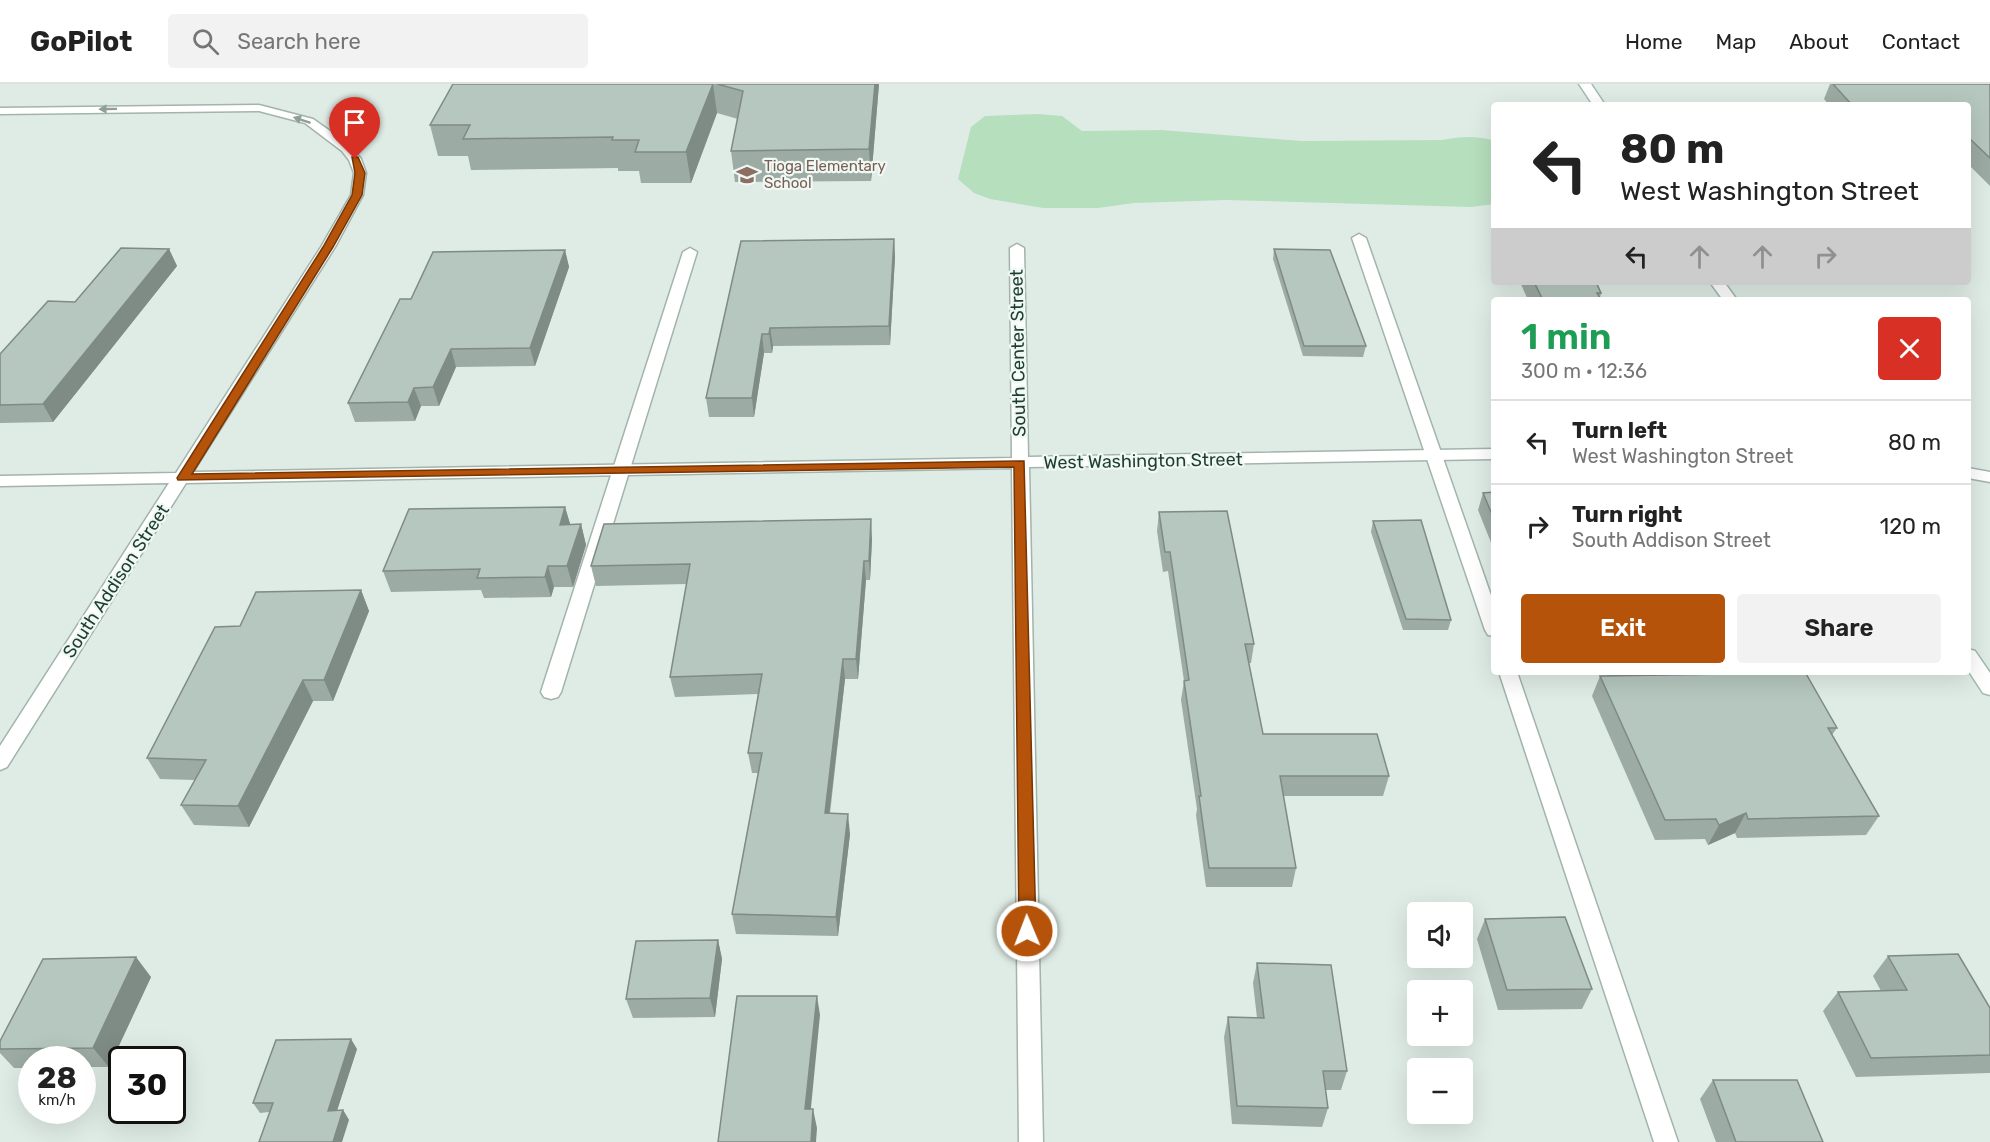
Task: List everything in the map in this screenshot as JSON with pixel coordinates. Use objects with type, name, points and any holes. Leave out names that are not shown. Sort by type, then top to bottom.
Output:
[{"type":"street","points":[[1585,84],[1597,102]]},
{"type":"street","name":"South Addison Street","points":[[0,111],[259,108],[309,121],[346,148],[355,159],[360,173],[357,195],[328,247],[0,762]]},
{"type":"street","points":[[1359,238],[1491,621]]},
{"type":"street","name":"South Center Street","points":[[1017,248],[1031,1142]]},
{"type":"street","points":[[551,692],[690,252]]},
{"type":"street","name":"West Washington Street","points":[[0,481],[1491,454]]},
{"type":"street","points":[[1971,474],[1990,477]]},
{"type":"street","points":[[1971,660],[1990,688]]},
{"type":"street","points":[[1509,675],[1666,1142]]},
{"type":"green space","points":[[1038,114],[1062,116],[1082,131],[1161,130],[1302,141],[1442,140],[1468,137],[1488,139],[1491,140],[1491,204],[1471,207],[1226,200],[1134,203],[1098,208],[1043,208],[990,199],[974,193],[958,179],[971,127],[985,116]]},
{"type":"building","points":[[453,84],[713,84],[686,152],[635,152],[639,140],[612,140],[613,137],[463,139],[470,125],[430,125]]},
{"type":"building","points":[[717,84],[875,84],[869,149],[731,151],[743,91]]},
{"type":"building","points":[[1833,84],[1990,84],[1990,158],[1971,140],[1971,102],[1849,102]]},
{"type":"building","points":[[894,239],[889,326],[770,328],[769,334],[762,334],[752,398],[706,398],[741,241]]},
{"type":"building","points":[[121,248],[169,249],[43,404],[0,405],[0,354],[48,301],[75,302]]},
{"type":"building","points":[[1274,249],[1330,250],[1366,346],[1304,346]]},
{"type":"building","points":[[565,250],[530,348],[451,349],[433,387],[414,388],[408,402],[348,403],[400,299],[411,299],[433,252]]},
{"type":"building","points":[[1536,285],[1597,285],[1601,293],[1597,293],[1599,297],[1542,297]]},
{"type":"building","points":[[1491,492],[1491,512],[1483,493]]},
{"type":"building","points":[[565,507],[560,525],[581,524],[567,566],[548,566],[545,577],[477,578],[480,569],[383,571],[409,509]]},
{"type":"building","points":[[1227,511],[1254,644],[1245,644],[1263,734],[1377,734],[1389,776],[1280,776],[1296,868],[1209,868],[1184,681],[1189,680],[1170,552],[1165,552],[1159,512]]},
{"type":"building","points":[[871,519],[869,561],[864,561],[856,659],[843,659],[825,813],[848,814],[836,917],[732,914],[762,753],[748,753],[762,674],[670,677],[690,564],[591,566],[604,524]]},
{"type":"building","points":[[1421,520],[1451,620],[1406,619],[1373,521]]},
{"type":"building","points":[[361,590],[324,680],[303,680],[238,806],[181,805],[206,760],[147,758],[215,627],[240,626],[256,592]]},
{"type":"building","points":[[1807,675],[1837,728],[1828,728],[1879,816],[1748,819],[1746,813],[1719,825],[1716,819],[1665,820],[1600,676]]},
{"type":"building","points":[[1565,917],[1592,989],[1507,990],[1485,919]]},
{"type":"building","points":[[718,940],[710,998],[626,999],[636,941]]},
{"type":"building","points":[[1958,954],[1990,1008],[1990,1055],[1871,1058],[1838,992],[1907,990],[1888,956]]},
{"type":"building","points":[[136,957],[94,1046],[18,1046],[18,1049],[0,1049],[0,1041],[43,959]]},
{"type":"building","points":[[1257,963],[1331,965],[1347,1071],[1323,1071],[1328,1108],[1237,1106],[1228,1017],[1264,1018]]},
{"type":"building","points":[[737,996],[817,996],[805,1109],[813,1109],[811,1142],[718,1142]]},
{"type":"building","points":[[351,1039],[328,1111],[343,1110],[333,1142],[259,1142],[273,1103],[253,1103],[276,1040]]},
{"type":"building","points":[[1713,1080],[1797,1080],[1823,1142],[1736,1142]]},
{"type":"place","name":"Tioga Elementary School","points":[[747,175]]},
{"type":"route","points":[[355,159],[360,173],[357,195],[328,247],[183,478],[1020,464],[1027,931]]}]
